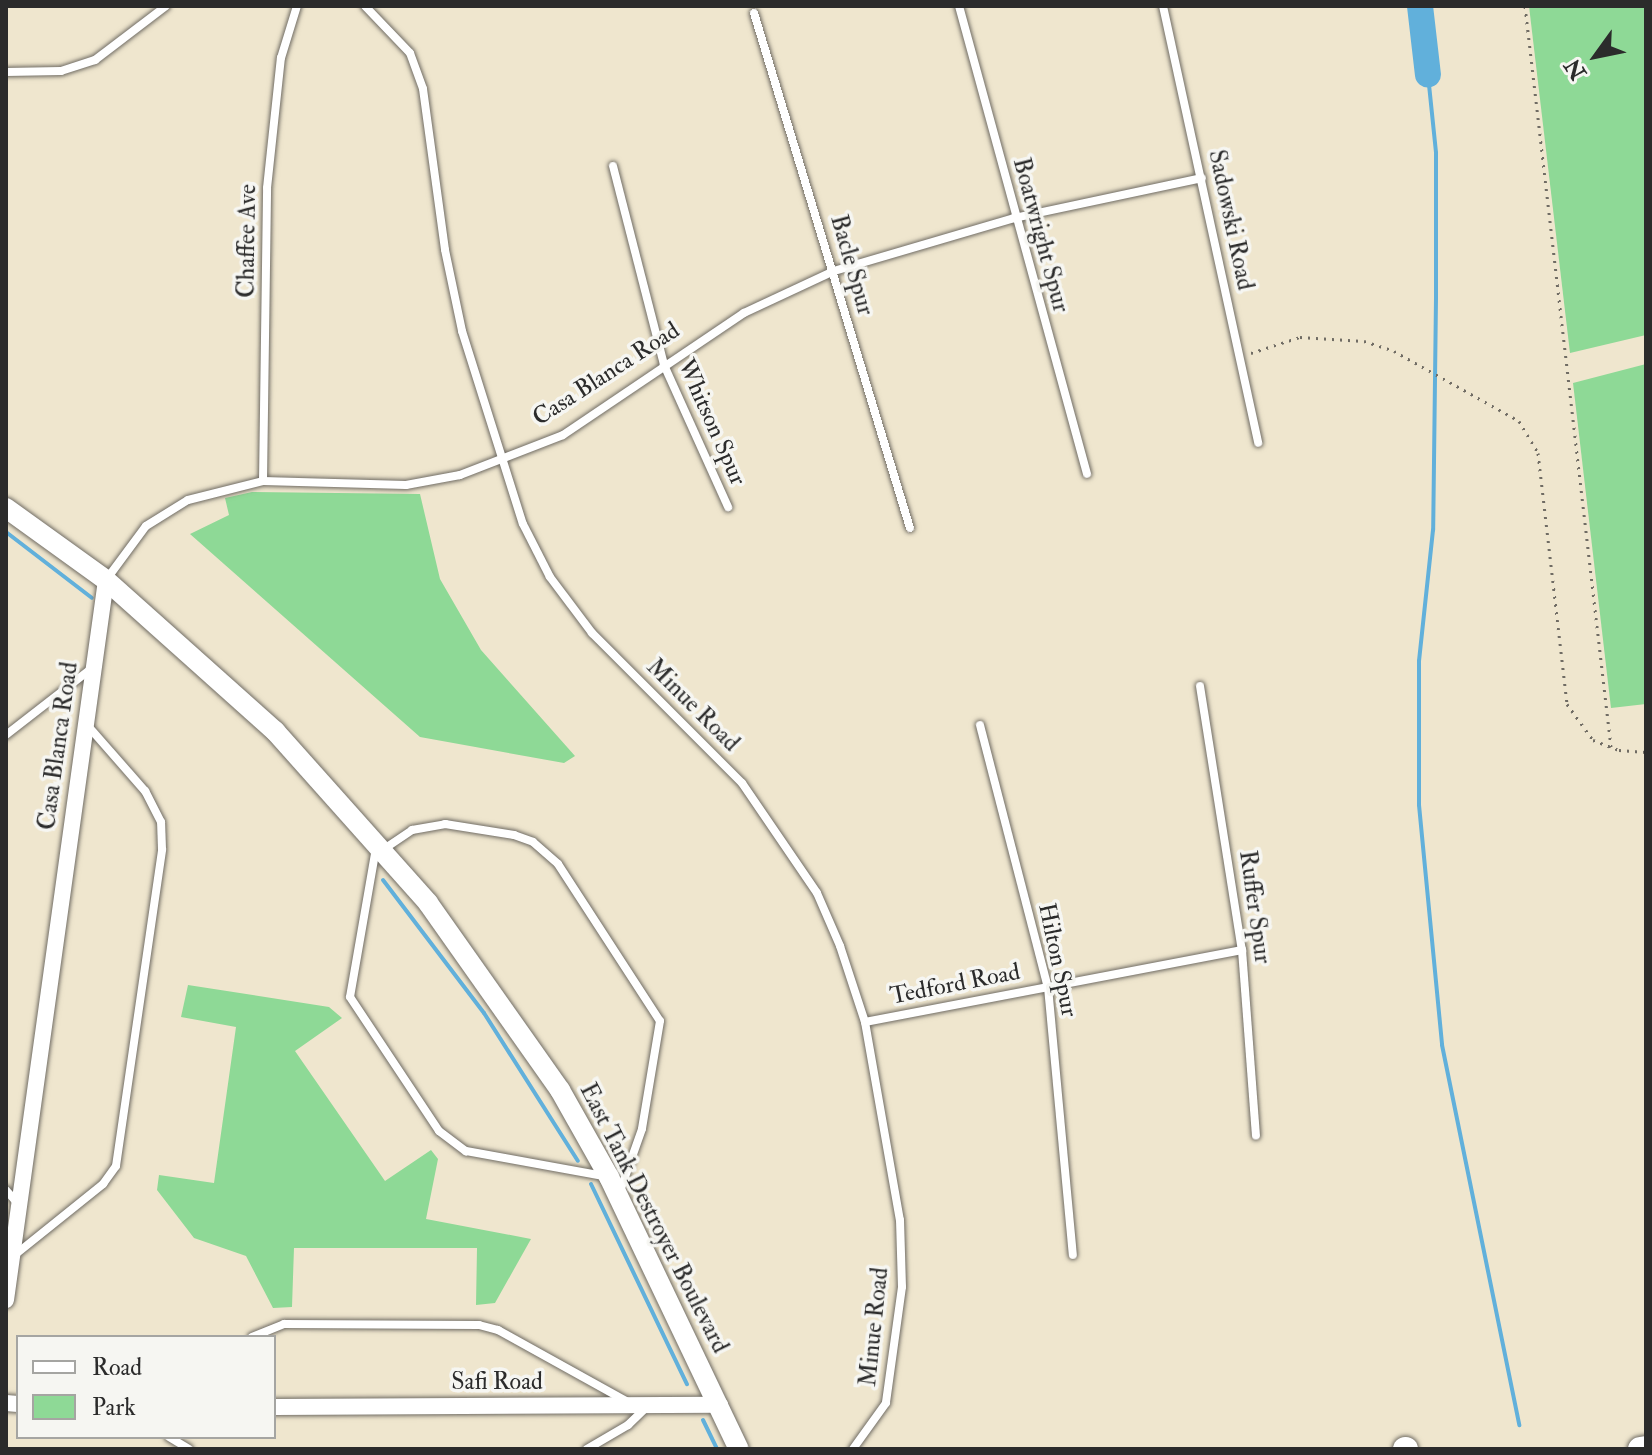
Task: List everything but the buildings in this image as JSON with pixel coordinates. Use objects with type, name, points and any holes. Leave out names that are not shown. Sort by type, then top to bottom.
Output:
[{"type":"main road","points":[[1640,1449],[1646,1448]]},
{"type":"street","name":"East Tank Destroyer Boulevard","points":[[6,508],[106,580],[275,731],[380,846],[484,977],[560,1090],[613,1186],[739,1449]]},
{"type":"street","name":"Casa Blanca Road","points":[[6,1300],[106,580]]},
{"type":"street","name":"Safi Road","points":[[276,1407],[720,1405]]},
{"type":"lane","points":[[6,72],[61,71],[95,60],[166,6]]},
{"type":"lane","name":"Chaffee Ave","points":[[263,481],[267,188],[281,58],[297,6]]},
{"type":"lane","name":"Minue Road","points":[[365,6],[410,53],[423,89],[445,250],[462,331],[523,524],[550,577],[592,633],[742,783],[817,893],[865,1022],[900,1220],[902,1287],[886,1403],[853,1449]]},
{"type":"lane","name":"Boatwright Spur","points":[[959,6],[1014,218],[1087,474]]},
{"type":"lane","name":"Sadowski Road","points":[[1163,6],[1258,443]]},
{"type":"lane","name":"Bacle Spur","points":[[754,13],[910,528]]},
{"type":"lane","name":"Whitson Spur","points":[[613,166],[664,365],[728,507]]},
{"type":"lane","name":"Casa Blanca Road","points":[[106,580],[146,526],[188,500],[263,481],[406,485],[460,475],[563,435],[744,313],[834,271],[1014,218],[1202,178]]},
{"type":"lane","points":[[6,735],[93,668]]},
{"type":"lane","name":"Ruffer Spur","points":[[1200,686],[1242,950],[1256,1135]]},
{"type":"lane","points":[[12,1257],[103,1184],[116,1166],[162,849],[161,822],[145,791],[85,724]]},
{"type":"lane","name":"Hilton Spur","points":[[980,725],[1048,987],[1073,1255]]},
{"type":"lane","points":[[434,824],[533,842],[558,864],[642,987],[660,1021],[661,1039],[642,1129],[613,1186],[466,1151],[439,1131],[350,997],[380,846],[412,830],[434,824]]},
{"type":"lane","name":"Tedford Road","points":[[865,1022],[1242,950]]},
{"type":"lane","points":[[6,1190],[19,1205]]},
{"type":"lane","points":[[257,1335],[284,1324],[479,1325],[498,1330],[642,1406],[628,1425],[587,1449]]},
{"type":"path","points":[[1525,6],[1611,747]]},
{"type":"path","points":[[1240,357],[1300,337],[1339,336],[1410,359],[1519,421],[1538,453],[1567,704],[1593,740],[1611,747],[1646,752]]},
{"type":"green space","points":[[1529,6],[1646,6],[1646,335],[1570,353]]},
{"type":"green space","points":[[1646,364],[1646,704],[1611,708],[1573,383]]},
{"type":"green space","points":[[252,492],[420,494],[440,579],[481,650],[575,756],[564,763],[420,737],[190,534],[229,515],[225,498]]},
{"type":"green space","points":[[188,985],[329,1007],[342,1018],[295,1051],[385,1181],[431,1150],[438,1159],[426,1219],[531,1239],[495,1303],[476,1305],[477,1248],[294,1248],[292,1307],[273,1308],[246,1256],[194,1238],[157,1190],[159,1175],[214,1183],[236,1027],[181,1017]]},
{"type":"waterway","points":[[1420,6],[1428,75]]},
{"type":"waterway","points":[[1428,75],[1436,153],[1436,298],[1433,530],[1419,661],[1419,805],[1442,1045],[1519,1425]]},
{"type":"waterway","points":[[6,532],[92,598]]},
{"type":"waterway","points":[[383,880],[484,1013],[578,1161]]},
{"type":"waterway","points":[[591,1184],[687,1384]]},
{"type":"waterway","points":[[703,1420],[717,1449]]}]
